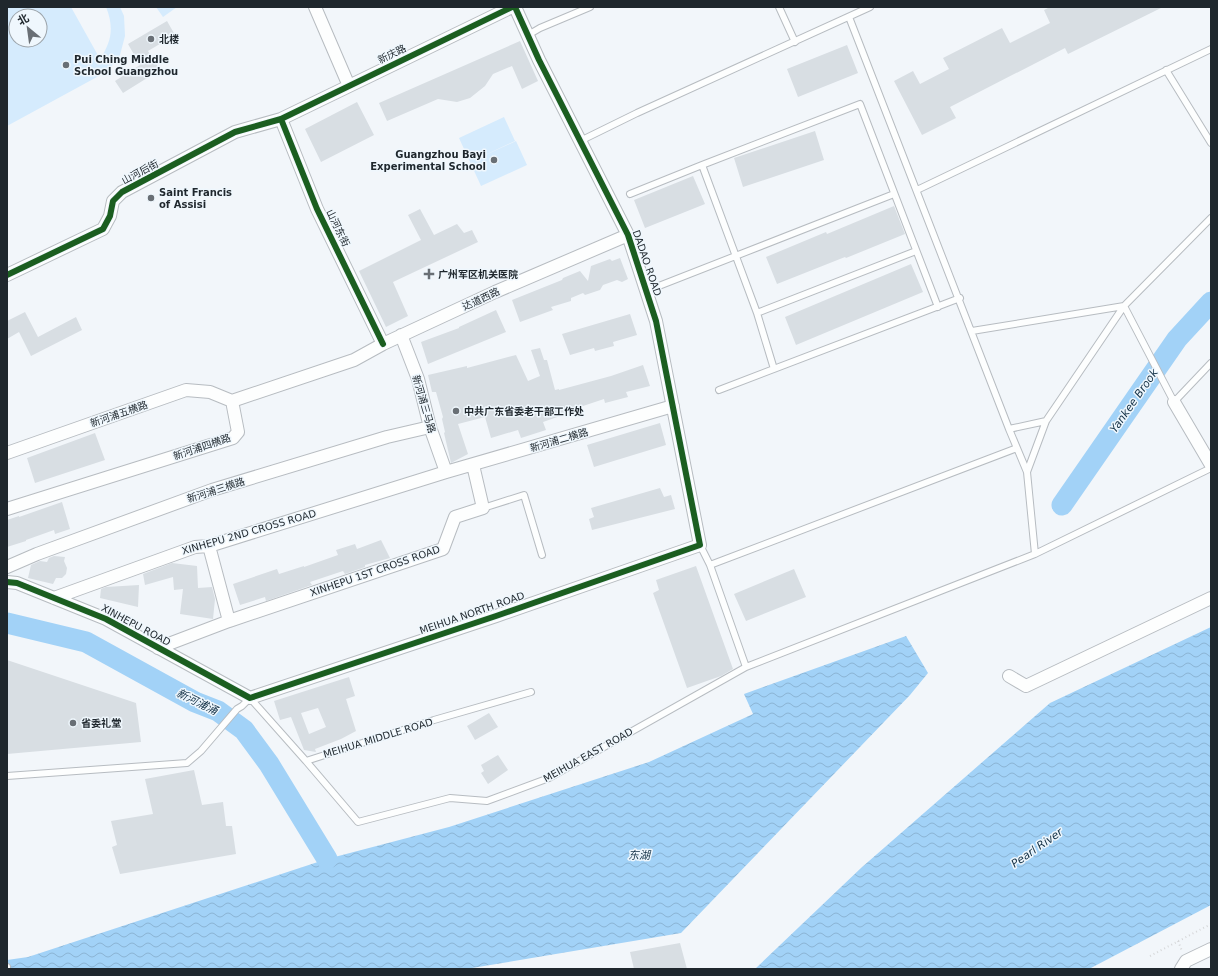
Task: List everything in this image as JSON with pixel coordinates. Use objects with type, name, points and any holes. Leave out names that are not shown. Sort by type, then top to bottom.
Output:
[{"type":"street","points":[[315,7],[350,86]]},
{"type":"street","name":"新庆路","points":[[281,119],[512,7]]},
{"type":"street","name":"DADAO ROAD","points":[[515,7],[539,60],[628,236],[656,321],[700,545]]},
{"type":"street","name":"山河后街","points":[[7,275],[103,229],[110,216],[113,201],[122,192],[235,132],[281,119]]},
{"type":"street","name":"山河东街","points":[[281,119],[317,209],[383,344]]},
{"type":"street","name":"达道西路","points":[[401,336],[495,292],[628,236]]},
{"type":"street","points":[[232,401],[354,360],[401,336]]},
{"type":"street","name":"新河浦三马路","points":[[401,336],[418,379],[430,427],[446,472]]},
{"type":"street","name":"新河浦五横路","points":[[7,453],[186,390],[210,392],[232,401]]},
{"type":"street","name":"新河浦四横路","points":[[7,508],[232,438],[238,432],[232,401]]},
{"type":"street","points":[[1174,402],[1211,465]]},
{"type":"street","name":"新河浦二横路","points":[[446,472],[673,406]]},
{"type":"street","name":"新河浦三横路","points":[[7,567],[37,554],[212,490],[380,439],[430,427]]},
{"type":"street","points":[[473,465],[484,508]]},
{"type":"street","name":"XINHEPU 2ND CROSS ROAD","points":[[54,598],[195,547],[209,546],[446,472]]},
{"type":"street","name":"XINHEPU 1ST CROSS ROAD","points":[[229,621],[443,549],[455,517],[484,508]]},
{"type":"street","name":"MEIHUA NORTH ROAD","points":[[250,698],[496,616],[700,545]]},
{"type":"street","points":[[158,648],[229,621],[209,546]]},
{"type":"street","name":"XINHEPU ROAD","points":[[7,582],[17,584],[106,619],[250,698]]},
{"type":"street","points":[[1009,676],[1026,686],[1211,598]]},
{"type":"street","points":[[1181,969],[1186,962],[1211,949]]},
{"type":"lane","points":[[528,36],[540,28],[590,7]]},
{"type":"lane","points":[[779,7],[795,42]]},
{"type":"lane","points":[[580,140],[870,7]]},
{"type":"lane","points":[[850,17],[1027,472],[1035,554]]},
{"type":"lane","points":[[917,190],[1211,49]]},
{"type":"lane","points":[[1166,70],[1211,143]]},
{"type":"lane","points":[[630,194],[860,104],[938,307]]},
{"type":"lane","points":[[702,165],[757,313],[774,369]]},
{"type":"lane","points":[[646,291],[894,194]]},
{"type":"lane","points":[[1027,472],[1046,421],[1124,306],[1211,218]]},
{"type":"lane","points":[[757,313],[916,251]]},
{"type":"lane","points":[[719,390],[960,298]]},
{"type":"lane","points":[[972,331],[1124,306]]},
{"type":"lane","points":[[1124,306],[1174,402],[1211,363]]},
{"type":"lane","points":[[1009,428],[1046,421]]},
{"type":"lane","points":[[710,565],[1017,448]]},
{"type":"lane","points":[[700,545],[710,565],[746,666],[1035,554],[1211,468]]},
{"type":"lane","points":[[484,508],[524,495],[542,555]]},
{"type":"lane","name":"MEIHUA EAST ROAD","points":[[306,761],[358,822],[450,798],[487,801],[549,778],[746,666]]},
{"type":"lane","name":"MEIHUA MIDDLE ROAD","points":[[306,761],[426,723],[532,692]]},
{"type":"lane","points":[[7,776],[187,763],[201,751],[237,709],[250,698],[306,761]]},
{"type":"path","points":[[1144,959],[1211,924]]},
{"type":"shaded area","name":"Pui Ching Middle School Guangzhou","points":[[7,7],[71,7],[100,59],[107,46],[111,27],[109,14],[106,7],[120,7],[124,16],[125,36],[120,55],[108,71],[7,126]]},
{"type":"shaded area","points":[[156,7],[177,7],[163,17]]},
{"type":"shaded area","points":[[504,117],[515,141],[470,162],[459,138]]},
{"type":"shaded area","points":[[516,141],[527,165],[481,186],[470,162]]},
{"type":"water","name":"Pearl River","points":[[1211,627],[1211,905],[1089,969],[755,969],[861,868],[1050,703]]},
{"type":"water","name":"东湖","points":[[906,636],[928,673],[910,695],[681,933],[466,969],[7,969],[7,960],[28,957],[327,859],[449,827],[649,762],[753,714],[744,694]]},
{"type":"building","points":[[1050,7],[1163,7],[1068,54],[1065,48],[950,107],[956,118],[922,135],[894,81],[913,71],[920,84],[949,69],[943,58],[1002,28],[1010,43],[1050,23],[1044,10]]},
{"type":"building","points":[[167,21],[175,35],[148,51],[160,70],[123,93],[115,81],[140,65],[128,44]]},
{"type":"building","points":[[520,41],[538,81],[522,89],[512,66],[493,74],[485,86],[470,98],[457,102],[438,99],[387,121],[379,103]]},
{"type":"building","points":[[847,45],[858,73],[798,97],[787,69]]},
{"type":"building","points":[[357,102],[374,135],[321,162],[305,129]]},
{"type":"building","points":[[815,131],[824,160],[743,187],[734,158]]},
{"type":"building","points":[[693,176],[705,204],[645,228],[634,200]]},
{"type":"building","points":[[894,206],[905,234],[777,284],[766,257],[826,232],[827,234]]},
{"type":"building","points":[[420,209],[434,235],[457,224],[464,233],[472,230],[478,242],[393,282],[408,316],[386,327],[359,271],[421,240],[408,215]]},
{"type":"building","points":[[620,258],[628,279],[622,282],[617,280],[603,285],[600,290],[585,295],[583,293],[571,298],[571,301],[551,307],[553,310],[520,322],[512,300],[562,280],[563,278],[580,271],[588,281],[591,266],[610,259],[612,261]]},
{"type":"building","points":[[911,264],[923,292],[796,345],[785,317]]},
{"type":"building","points":[[496,310],[506,332],[428,364],[421,342],[459,328]]},
{"type":"building","points":[[25,312],[38,337],[76,317],[82,330],[31,356],[19,332],[7,339],[7,321]]},
{"type":"building","points":[[630,314],[637,335],[613,342],[614,346],[595,351],[594,348],[570,355],[562,334]]},
{"type":"building","points":[[540,348],[544,360],[547,360],[555,390],[611,376],[643,365],[650,386],[626,392],[628,397],[605,403],[604,399],[565,412],[566,414],[543,422],[546,430],[521,438],[518,430],[491,438],[485,417],[458,424],[468,454],[451,463],[444,433],[443,417],[436,392],[432,392],[428,375],[467,366],[467,368],[516,355],[528,381],[540,376],[531,350]]},
{"type":"building","points":[[660,423],[666,445],[594,467],[587,445]]},
{"type":"building","points":[[95,433],[105,460],[35,483],[27,458]]},
{"type":"building","points":[[660,488],[664,497],[671,495],[675,509],[592,530],[589,519],[594,517],[591,508]]},
{"type":"building","points":[[62,502],[70,529],[55,534],[54,530],[7,547],[7,520]]},
{"type":"building","points":[[381,540],[390,558],[365,565],[365,567],[345,574],[343,571],[310,582],[312,585],[266,601],[265,597],[240,605],[233,584],[277,569],[279,574],[304,567],[338,555],[336,550],[355,544],[357,549]]},
{"type":"building","points":[[54,556],[65,557],[64,561],[67,568],[66,574],[62,578],[56,578],[53,584],[28,578],[31,565],[40,561],[47,562],[49,558]]},
{"type":"building","points":[[172,563],[197,566],[198,588],[212,587],[215,599],[213,619],[180,614],[183,589],[174,590],[173,577],[145,585],[143,574]]},
{"type":"building","points":[[696,566],[733,669],[721,676],[687,688],[653,593],[659,590],[656,580]]},
{"type":"building","points":[[794,569],[806,597],[746,621],[734,594]]},
{"type":"building","points":[[139,585],[138,607],[100,598],[101,589],[106,587]]},
{"type":"building","name":"省委礼堂","points":[[7,660],[136,703],[141,742],[7,754]]},
{"type":"building","points":[[349,677],[355,696],[346,699],[356,731],[341,739],[315,749],[316,752],[304,750],[291,717],[280,720],[274,701]],"holes":[[[318,708],[326,727],[309,734],[301,713]]]},
{"type":"building","points":[[489,713],[498,727],[475,740],[467,726]]},
{"type":"building","points":[[498,755],[508,770],[488,784],[481,773],[484,771],[481,765]]},
{"type":"building","points":[[194,770],[202,805],[223,802],[226,826],[232,826],[236,854],[120,874],[112,847],[117,845],[111,821],[153,814],[145,779]]},
{"type":"building","points":[[680,943],[687,969],[634,969],[630,952]]},
{"type":"waterway","name":"Yankee Brook","points":[[1062,505],[1177,339],[1211,302]]},
{"type":"waterway","name":"新河浦涌","points":[[7,623],[86,642],[195,702],[218,711],[244,730],[269,764],[327,859]]},
{"type":"cycle path","points":[[7,275],[103,229],[110,216],[113,201],[122,192],[235,132],[281,119],[512,7]]},
{"type":"cycle path","points":[[7,582],[17,583],[106,619],[250,698],[496,616],[700,545],[656,321],[628,235],[539,60],[515,7]]},
{"type":"cycle path","points":[[281,119],[317,209],[383,344]]},
{"type":"place","name":"北楼","points":[[151,39]]},
{"type":"place","name":"Pui Ching Middle School Guangzhou","points":[[66,65]]},
{"type":"place","name":"Guangzhou Bayi Experimental School","points":[[494,160]]},
{"type":"place","name":"Saint Francis of Assisi","points":[[151,198]]},
{"type":"place","name":"广州军区机关医院","points":[[429,274]]},
{"type":"place","name":"中共广东省委老干部工作处","points":[[456,411]]},
{"type":"place","name":"省委礼堂","points":[[73,723]]}]
